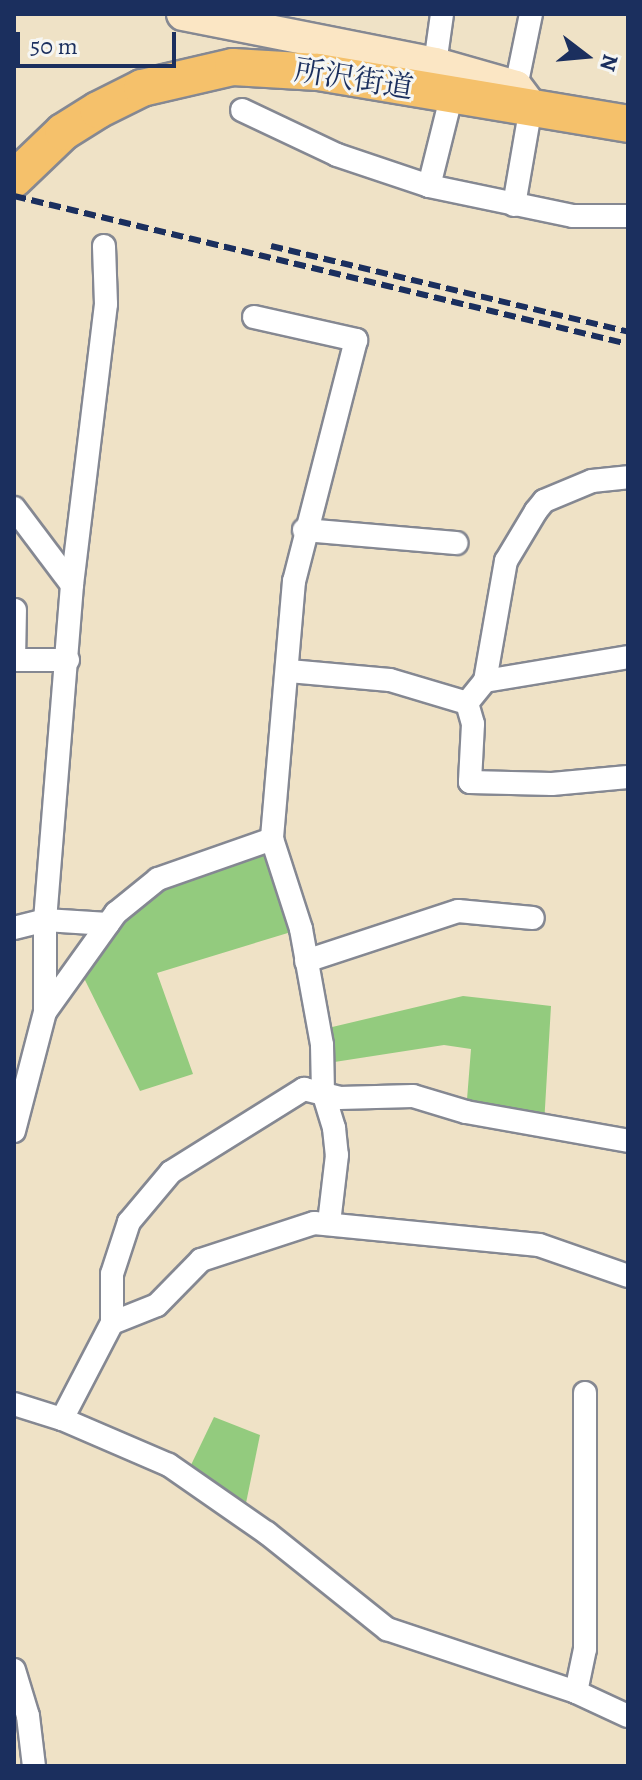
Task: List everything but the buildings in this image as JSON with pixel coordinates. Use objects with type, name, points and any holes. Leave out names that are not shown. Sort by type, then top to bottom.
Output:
[{"type":"main road","name":"所沢街道","points":[[22,170],[98,110],[142,88],[203,71],[270,66],[443,79],[628,124]]},
{"type":"street","points":[[183,14],[443,79]]},
{"type":"street","points":[[429,186],[443,79],[442,14]]},
{"type":"street","points":[[514,205],[531,14]]},
{"type":"street","points":[[242,110],[337,155],[429,186],[573,216],[628,216]]},
{"type":"street","points":[[14,1131],[45,1012],[45,920],[72,585],[106,304],[104,246]]},
{"type":"street","points":[[254,317],[356,340],[304,530],[294,581],[289,671],[272,839],[289,884],[322,1045],[323,1092],[337,1155],[329,1223]]},
{"type":"street","points":[[467,703],[485,681],[506,561],[536,511],[544,501],[592,481],[628,477]]},
{"type":"street","points":[[14,508],[72,585]]},
{"type":"street","points":[[304,530],[456,543]]},
{"type":"street","points":[[15,610],[14,660],[68,660]]},
{"type":"street","points":[[485,681],[628,657]]},
{"type":"street","points":[[289,671],[390,680],[467,703]]},
{"type":"street","points":[[467,703],[473,724],[470,782],[552,784],[628,777]]},
{"type":"street","points":[[45,1012],[108,924],[158,879],[272,839]]},
{"type":"street","points":[[306,961],[458,911],[533,918]]},
{"type":"street","points":[[14,928],[45,920],[108,924]]},
{"type":"street","points":[[62,1419],[112,1323],[112,1274],[120,1239],[171,1172],[304,1089],[339,1098],[413,1096],[466,1112],[628,1141]]},
{"type":"street","points":[[112,1323],[157,1305],[201,1260],[314,1223],[539,1245],[628,1276]]},
{"type":"street","points":[[576,1692],[585,1649],[585,1393]]},
{"type":"street","points":[[14,1404],[62,1419],[169,1465],[212,1492],[387,1629],[576,1692],[628,1716]]},
{"type":"street","points":[[14,1670],[28,1716],[34,1766]]},
{"type":"green space","points":[[272,839],[301,929],[157,973],[193,1074],[140,1091],[78,966],[158,879]]},
{"type":"green space","points":[[463,996],[551,1006],[544,1125],[466,1112],[471,1049],[444,1045],[328,1063],[328,1028]]},
{"type":"green space","points":[[214,1417],[260,1435],[246,1503],[191,1465]]},
{"type":"railway","points":[[14,196],[628,344]]},
{"type":"railway","points":[[271,246],[628,332]]}]
